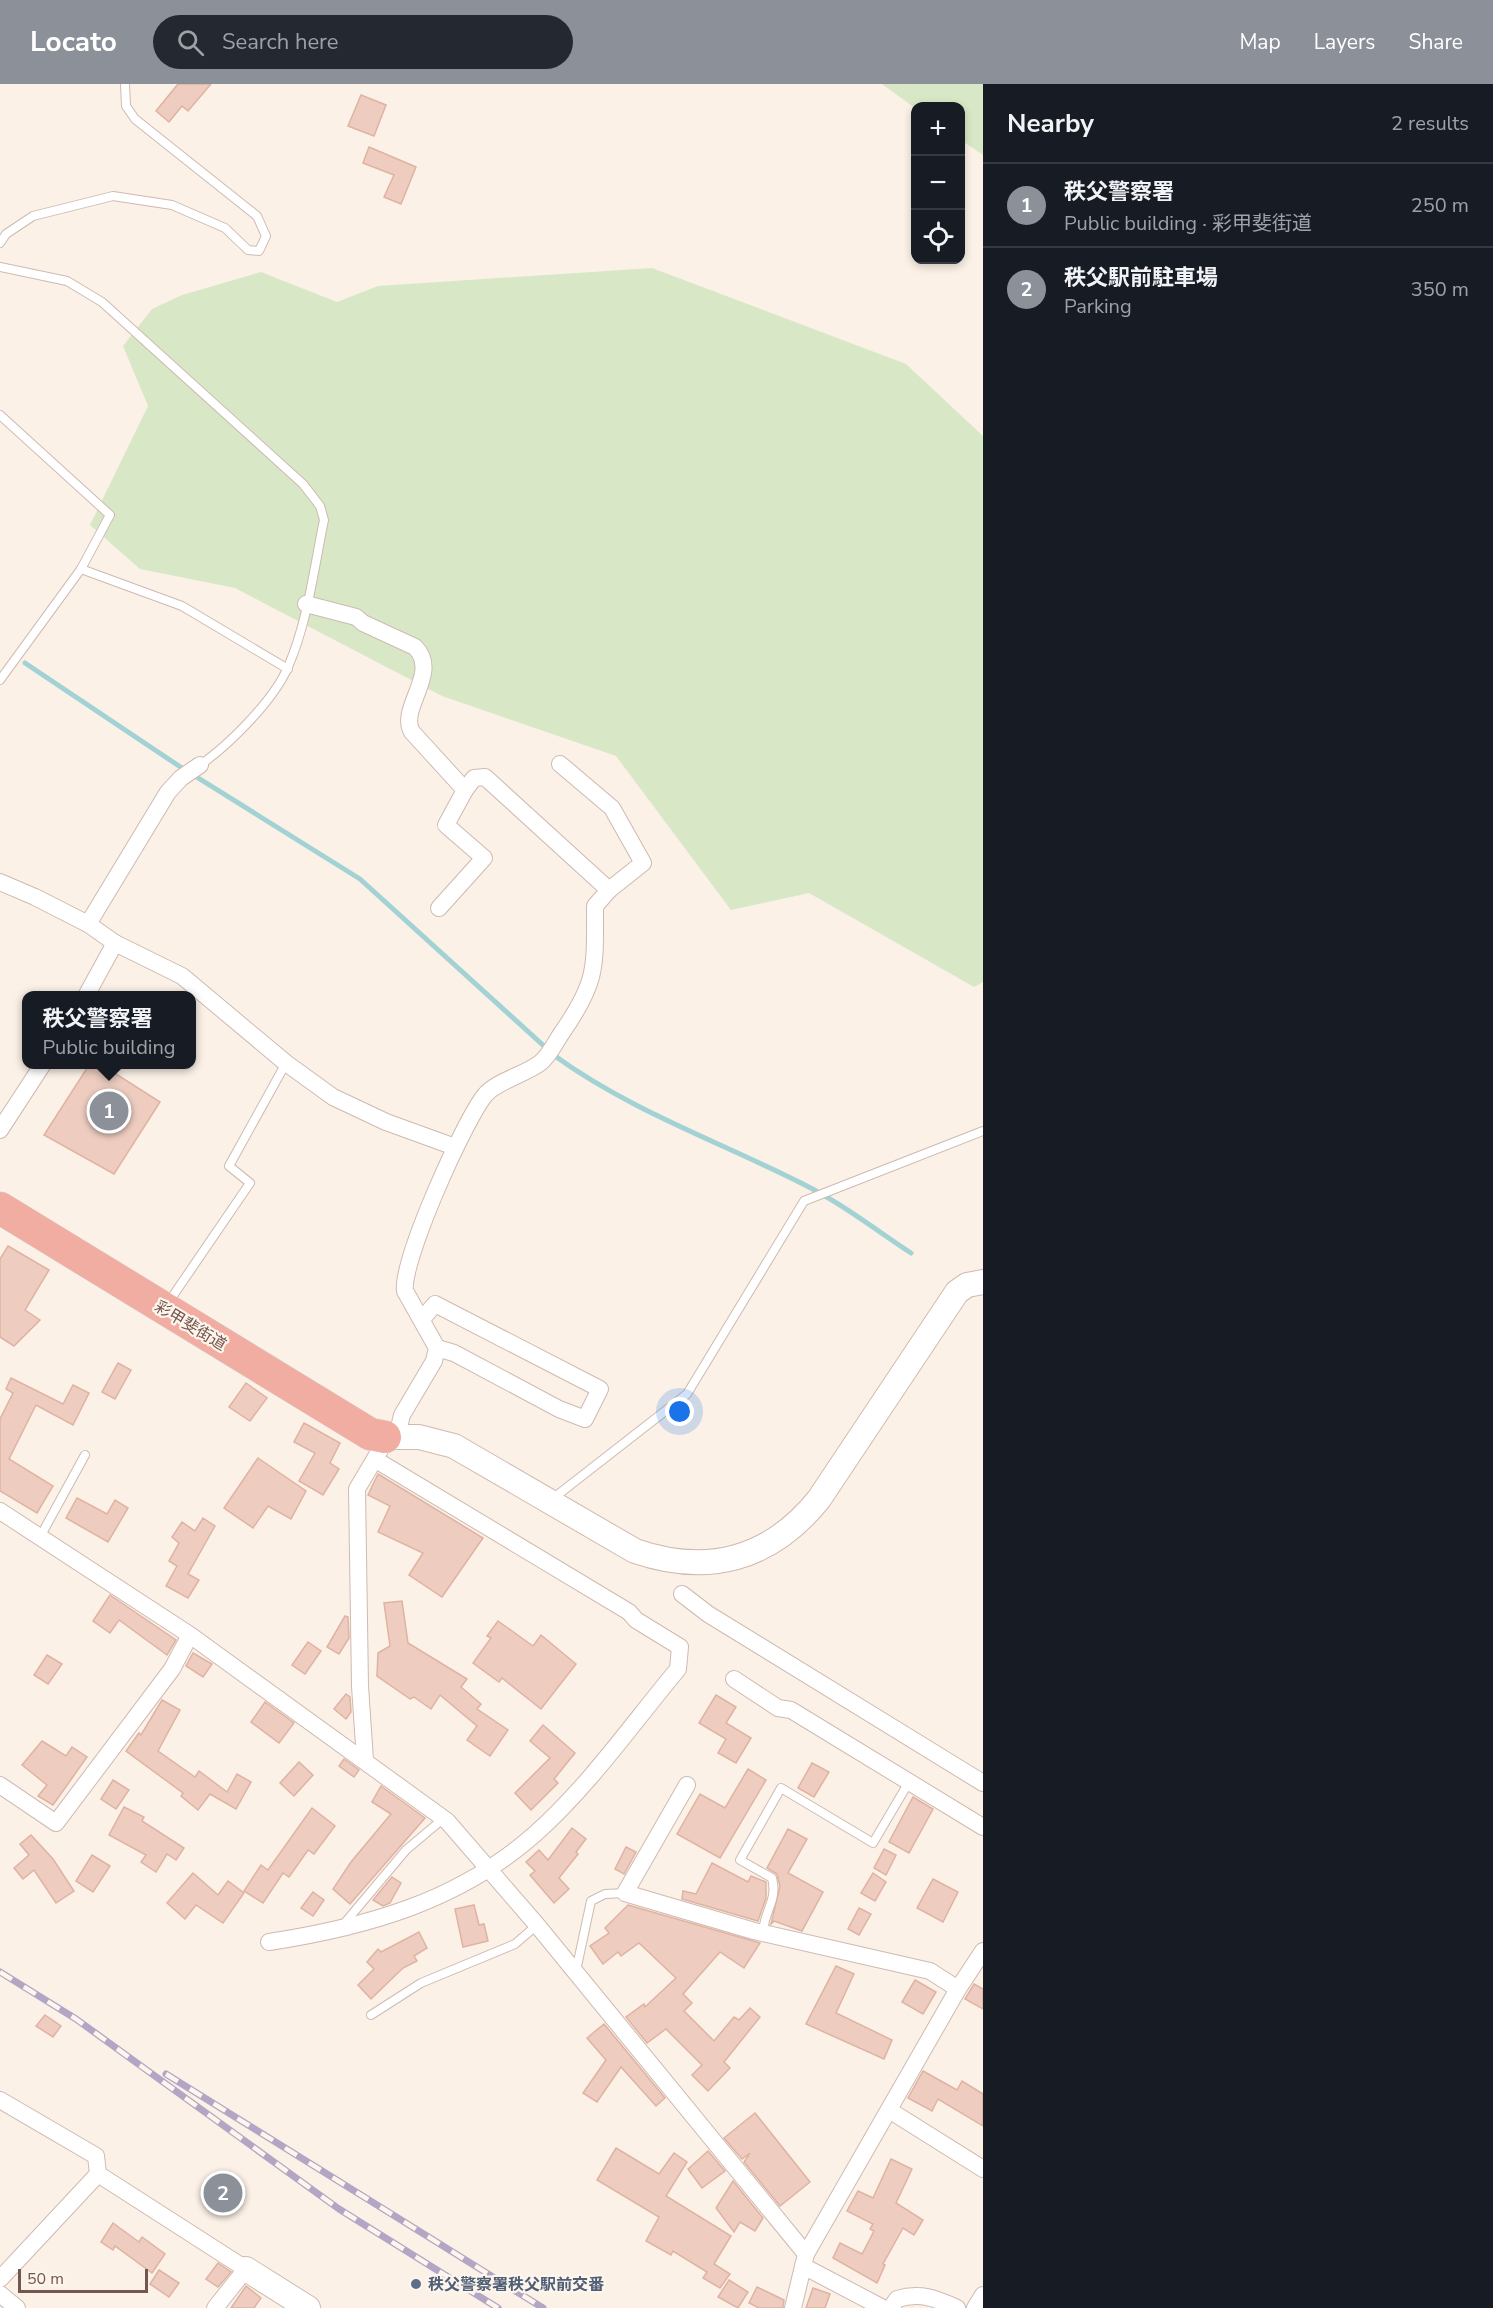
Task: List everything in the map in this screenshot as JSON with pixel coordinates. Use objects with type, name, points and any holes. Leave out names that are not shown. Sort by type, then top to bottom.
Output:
[{"type":"highway","name":"彩甲斐街道","points":[[0,1208],[386,1444]]},
{"type":"street","points":[[306,604],[356,617],[363,623],[402,639],[422,654],[424,669],[409,727],[465,790]]},
{"type":"street","points":[[365,1760],[360,1686],[357,1489],[434,1361],[437,1348],[423,1318],[408,1298],[404,1284],[415,1247],[455,1147],[486,1093],[543,1061],[583,1003],[592,981],[595,961],[595,906],[609,890],[643,863],[612,808],[560,764]]},
{"type":"street","points":[[88,924],[168,792],[181,778],[200,765]]},
{"type":"street","points":[[439,908],[484,858],[446,825],[474,778],[485,777],[609,890]]},
{"type":"street","points":[[0,882],[88,924],[115,943],[182,976],[286,1063],[333,1097],[386,1122],[455,1147]]},
{"type":"street","points":[[89,991],[115,943]]},
{"type":"street","points":[[0,1130],[40,1069]]},
{"type":"street","points":[[386,1444],[418,1437],[454,1446],[611,1540],[660,1560],[708,1564],[735,1559],[758,1549],[804,1518],[957,1292],[967,1285],[983,1282]]},
{"type":"street","points":[[423,1318],[435,1304],[600,1389],[585,1419],[559,1409],[454,1353],[437,1348]]},
{"type":"street","points":[[269,1942],[339,1930],[394,1913],[449,1891],[487,1869],[535,1833],[576,1793],[678,1668],[680,1647],[636,1620],[629,1612],[386,1444]]},
{"type":"street","points":[[0,1511],[190,1635],[444,1818],[537,1925],[805,2260],[883,2308]]},
{"type":"street","points":[[682,1594],[708,1614],[983,1783]]},
{"type":"street","points":[[0,1785],[56,1823],[172,1669],[190,1635]]},
{"type":"street","points":[[734,1679],[778,1708],[791,1710],[983,1827]]},
{"type":"street","points":[[687,1785],[626,1893],[666,1907],[763,1933],[930,1971],[958,1989]]},
{"type":"street","points":[[793,2308],[805,2260],[958,1989],[976,1977],[983,1951]]},
{"type":"street","points":[[0,2100],[96,2156],[98,2174],[0,2279]]},
{"type":"street","points":[[889,2110],[983,2169]]},
{"type":"street","points":[[98,2174],[308,2308]]},
{"type":"street","points":[[215,2308],[246,2269]]},
{"type":"street","points":[[0,2294],[17,2308]]},
{"type":"street","points":[[891,2308],[897,2299],[912,2295],[932,2296],[957,2308]]},
{"type":"street","points":[[975,2308],[983,2295]]},
{"type":"lane","points":[[0,243],[6,234],[33,216],[113,196],[172,205],[225,228],[248,250],[259,251],[266,236],[257,216],[135,119],[126,106],[125,84]]},
{"type":"lane","points":[[0,267],[67,281],[102,302],[303,484],[320,506],[324,520],[301,631],[288,669],[268,698],[232,738],[200,765]]},
{"type":"lane","points":[[0,414],[110,515],[81,569],[0,680]]},
{"type":"lane","points":[[81,569],[182,606],[288,669]]},
{"type":"lane","points":[[164,1308],[250,1183],[229,1166],[286,1063]]},
{"type":"lane","points":[[547,1502],[687,1394],[804,1201],[983,1131]]},
{"type":"lane","points":[[40,1537],[85,1455]]},
{"type":"lane","points":[[763,1933],[764,1919],[776,1892],[772,1878],[740,1860],[781,1788],[873,1843],[909,1782]]},
{"type":"lane","points":[[339,1930],[406,1850],[444,1818]]},
{"type":"lane","points":[[575,1975],[591,1901],[605,1894],[626,1893]]},
{"type":"lane","points":[[371,2015],[421,1983],[515,1944],[537,1925]]},
{"type":"green space","points":[[882,84],[983,84],[983,155],[965,143],[965,102],[911,102],[911,105]]},
{"type":"green space","points":[[652,268],[906,364],[983,436],[983,982],[974,987],[809,893],[731,910],[616,756],[442,696],[235,588],[140,569],[90,525],[148,406],[123,346],[152,309],[182,295],[261,272],[337,302],[378,286]]},
{"type":"building","points":[[178,84],[211,84],[188,111],[182,106],[169,122],[156,111]]},
{"type":"building","points":[[361,95],[386,105],[374,136],[348,126]]},
{"type":"building","points":[[369,147],[416,167],[401,204],[384,197],[394,175],[363,163]]},
{"type":"building","points":[[86,1069],[108,1069],[160,1102],[114,1174],[44,1135]]},
{"type":"building","points":[[8,1246],[49,1270],[25,1310],[40,1320],[14,1346],[0,1337],[0,1259]]},
{"type":"building","points":[[118,1363],[131,1370],[115,1399],[102,1392]]},
{"type":"building","points":[[11,1378],[63,1404],[73,1385],[89,1393],[73,1425],[36,1405],[9,1459],[53,1486],[37,1513],[0,1491],[0,1419],[13,1393],[6,1389]]},
{"type":"building","points":[[246,1383],[267,1398],[250,1421],[229,1407]]},
{"type":"building","points":[[304,1423],[340,1443],[330,1463],[339,1469],[323,1495],[299,1481],[315,1453],[294,1442]]},
{"type":"building","points":[[258,1458],[306,1491],[291,1519],[268,1506],[253,1528],[224,1508]]},
{"type":"building","points":[[378,1474],[483,1538],[442,1597],[409,1575],[423,1553],[378,1532],[390,1506],[368,1495]]},
{"type":"building","points":[[77,1498],[107,1514],[115,1500],[128,1508],[108,1542],[66,1518]]},
{"type":"building","points":[[203,1518],[215,1526],[188,1574],[199,1580],[188,1598],[166,1586],[177,1566],[169,1561],[179,1543],[172,1537],[182,1522],[195,1531]]},
{"type":"building","points":[[110,1595],[176,1640],[167,1655],[119,1620],[110,1633],[93,1621]]},
{"type":"building","points":[[402,1601],[408,1643],[467,1679],[461,1687],[481,1704],[477,1709],[508,1730],[490,1756],[467,1740],[477,1726],[440,1695],[431,1709],[414,1697],[410,1699],[377,1676],[378,1653],[390,1646],[384,1603]]},
{"type":"building","points":[[345,1616],[348,1617],[349,1638],[339,1654],[327,1647]]},
{"type":"building","points":[[498,1621],[533,1646],[541,1635],[576,1664],[541,1709],[502,1678],[499,1682],[473,1663],[491,1638],[487,1636]]},
{"type":"building","points":[[308,1642],[321,1651],[305,1674],[292,1665]]},
{"type":"building","points":[[193,1653],[212,1664],[203,1677],[186,1666]]},
{"type":"building","points":[[47,1655],[62,1664],[48,1684],[34,1675]]},
{"type":"building","points":[[346,1694],[350,1697],[351,1712],[346,1719],[334,1709]]},
{"type":"building","points":[[716,1695],[736,1707],[726,1723],[751,1738],[736,1763],[718,1753],[726,1739],[699,1723]]},
{"type":"building","points":[[162,1700],[180,1710],[158,1751],[195,1777],[199,1771],[227,1792],[237,1774],[251,1782],[236,1809],[210,1794],[198,1810],[181,1796],[183,1793],[126,1751],[139,1733],[141,1735]]},
{"type":"building","points":[[265,1702],[294,1723],[279,1743],[251,1722]]},
{"type":"building","points":[[543,1725],[575,1753],[554,1779],[558,1783],[531,1810],[515,1793],[550,1758],[530,1741]]},
{"type":"building","points":[[42,1741],[66,1756],[72,1747],[87,1757],[53,1805],[38,1796],[47,1785],[22,1765]]},
{"type":"building","points":[[344,1759],[359,1770],[354,1777],[339,1766]]},
{"type":"building","points":[[299,1762],[313,1775],[294,1796],[280,1783]]},
{"type":"building","points":[[812,1763],[829,1772],[814,1797],[798,1788]]},
{"type":"building","points":[[748,1769],[766,1780],[720,1858],[677,1834],[700,1794],[725,1808]]},
{"type":"building","points":[[113,1780],[129,1790],[116,1809],[101,1799]]},
{"type":"building","points":[[381,1786],[425,1818],[350,1904],[333,1889],[351,1862],[391,1814],[372,1802]]},
{"type":"building","points":[[913,1797],[933,1809],[909,1853],[889,1842]]},
{"type":"building","points":[[124,1807],[144,1817],[142,1821],[184,1848],[176,1860],[167,1854],[156,1872],[141,1862],[146,1855],[109,1835]]},
{"type":"building","points":[[312,1808],[335,1826],[314,1854],[308,1850],[289,1877],[283,1873],[263,1903],[244,1891],[261,1865],[268,1870]]},
{"type":"building","points":[[572,1828],[586,1839],[576,1852],[578,1854],[559,1878],[569,1889],[554,1903],[530,1875],[535,1871],[526,1862],[539,1850],[548,1860]]},
{"type":"building","points":[[788,1829],[807,1839],[788,1873],[823,1892],[802,1931],[774,1921],[771,1924],[780,1886],[777,1874],[767,1868]]},
{"type":"building","points":[[31,1835],[53,1859],[74,1891],[56,1903],[34,1870],[23,1879],[14,1868],[29,1855],[20,1844]]},
{"type":"building","points":[[626,1847],[636,1852],[624,1874],[615,1869]]},
{"type":"building","points":[[884,1849],[896,1855],[886,1875],[874,1868]]},
{"type":"building","points":[[92,1855],[110,1866],[93,1892],[76,1881]]},
{"type":"building","points":[[712,1863],[748,1882],[751,1876],[766,1882],[766,1898],[758,1921],[682,1899],[683,1891],[696,1894]]},
{"type":"building","points":[[193,1873],[218,1895],[228,1881],[244,1893],[223,1923],[196,1905],[185,1919],[167,1903]]},
{"type":"building","points":[[873,1873],[886,1882],[875,1901],[861,1893]]},
{"type":"building","points":[[392,1877],[401,1883],[390,1903],[383,1906],[373,1900]]},
{"type":"building","points":[[933,1879],[958,1892],[943,1922],[917,1908]]},
{"type":"building","points":[[313,1892],[324,1900],[313,1916],[301,1908]]},
{"type":"building","points":[[474,1905],[479,1925],[484,1924],[488,1941],[463,1947],[455,1909]]},
{"type":"building","points":[[628,1905],[760,1943],[744,1968],[720,1952],[683,1994],[692,2003],[684,2011],[714,2041],[734,2017],[739,2020],[750,2008],[760,2017],[724,2062],[730,2068],[708,2091],[692,2075],[702,2065],[666,2029],[647,2043],[626,2017],[644,2004],[645,2007],[676,1978],[639,1943],[621,1956],[618,1952],[603,1964],[590,1946],[609,1933],[605,1928]]},
{"type":"building","points":[[859,1908],[871,1914],[859,1935],[848,1929]]},
{"type":"building","points":[[419,1932],[427,1948],[414,1956],[417,1961],[403,1968],[371,1999],[358,1985],[374,1969],[367,1962],[378,1949],[381,1952]]},
{"type":"building","points":[[836,1966],[854,1974],[836,2013],[892,2040],[884,2059],[806,2024]]},
{"type":"building","points":[[915,1980],[936,1992],[923,2014],[902,2002]]},
{"type":"building","points":[[974,1984],[983,1989],[983,2009],[965,1999]]},
{"type":"building","points":[[45,2015],[61,2026],[53,2037],[36,2026]]},
{"type":"building","points":[[604,2024],[665,2098],[656,2106],[621,2067],[597,2102],[583,2093],[606,2060],[587,2038]]},
{"type":"building","points":[[923,2071],[957,2090],[962,2081],[983,2094],[983,2126],[938,2099],[932,2111],[908,2098]]},
{"type":"building","points":[[755,2113],[810,2182],[780,2206],[744,2162],[750,2153],[742,2159],[724,2138]]},
{"type":"building","points":[[616,2148],[659,2174],[674,2153],[687,2162],[666,2196],[731,2236],[714,2264],[730,2274],[720,2288],[703,2278],[707,2272],[673,2251],[671,2255],[646,2241],[659,2217],[597,2180]]},
{"type":"building","points":[[708,2151],[725,2171],[702,2188],[688,2169]]},
{"type":"building","points":[[891,2159],[912,2169],[896,2203],[923,2220],[914,2235],[903,2228],[883,2264],[885,2265],[877,2283],[833,2258],[840,2243],[862,2254],[874,2231],[870,2229],[873,2224],[847,2211],[858,2191],[873,2198]]},
{"type":"building","points":[[733,2181],[763,2218],[755,2231],[740,2222],[734,2232],[716,2208]]},
{"type":"building","points":[[113,2223],[139,2242],[142,2237],[165,2254],[152,2273],[115,2246],[113,2250],[101,2242]]},
{"type":"building","points":[[218,2263],[231,2272],[218,2287],[206,2279]]},
{"type":"building","points":[[159,2270],[179,2283],[169,2297],[150,2284]]},
{"type":"building","points":[[729,2280],[748,2292],[738,2308],[718,2297]]},
{"type":"building","points":[[246,2286],[261,2298],[254,2308],[231,2308]]},
{"type":"building","points":[[757,2287],[784,2300],[783,2308],[759,2308],[749,2303]]},
{"type":"building","points":[[813,2288],[830,2294],[825,2308],[806,2308]]},
{"type":"waterway","points":[[25,663],[179,766],[360,879],[555,1056],[584,1076],[645,1110],[817,1191],[911,1253]]},
{"type":"railway","points":[[0,1972],[76,2019],[339,2209],[498,2308]]},
{"type":"railway","points":[[166,2074],[543,2308]]},
{"type":"place","name":"秩父警察署","points":[[109,1111]]},
{"type":"place","name":"秩父駅前駐車場","points":[[223,2193]]},
{"type":"place","name":"秩父警察署秩父駅前交番","points":[[416,2284]]}]
